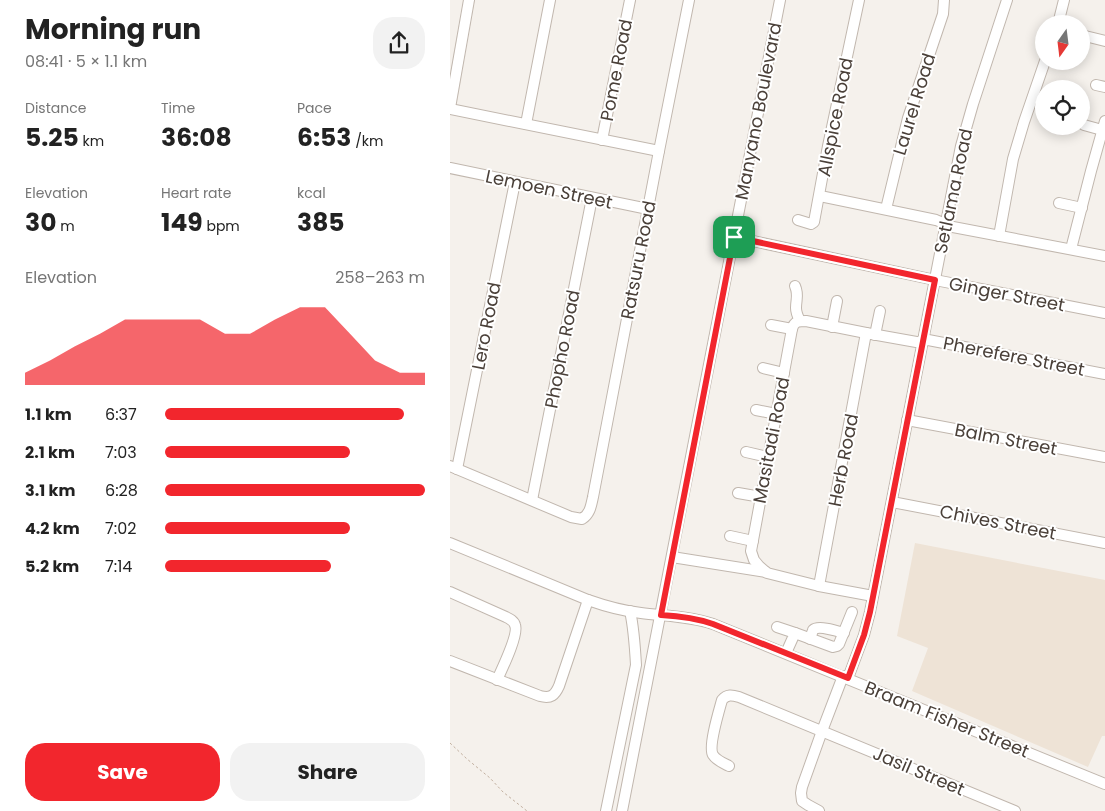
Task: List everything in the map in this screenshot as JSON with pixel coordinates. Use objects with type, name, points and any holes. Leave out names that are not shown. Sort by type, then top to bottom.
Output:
[{"type":"street","points":[[469,0],[450,108],[658,151]]},
{"type":"street","points":[[526,124],[550,0]]},
{"type":"street","name":"Pome Road","points":[[602,140],[630,0]]},
{"type":"street","name":"Ratsuru Road","points":[[532,500],[578,519],[584,518],[589,513],[658,151],[689,0]]},
{"type":"street","name":"Manyano Boulevard","points":[[622,811],[780,0]]},
{"type":"street","name":"Allspice Road","points":[[859,0],[828,146],[820,196],[936,220],[953,227],[1105,256]]},
{"type":"street","name":"Laurel Road","points":[[886,209],[908,118],[943,14],[944,0]]},
{"type":"street","name":"Setlama Road","points":[[820,811],[802,801],[802,787],[822,731],[864,635],[892,502],[964,132],[1007,0]]},
{"type":"street","points":[[1060,15],[1064,0]]},
{"type":"street","points":[[1090,37],[1105,41]]},
{"type":"street","points":[[999,236],[1013,159],[1042,70]]},
{"type":"street","points":[[1071,249],[1104,126],[1090,125]]},
{"type":"street","name":"Lemoen Street","points":[[450,168],[648,209]]},
{"type":"street","name":"Lero Road","points":[[453,468],[515,182]]},
{"type":"street","points":[[798,220],[811,224],[814,222],[820,196]]},
{"type":"street","name":"Phopho Road","points":[[532,500],[592,198]]},
{"type":"street","points":[[1059,203],[1082,208]]},
{"type":"street","name":"Ginger Street","points":[[734,237],[935,280],[1105,313]]},
{"type":"street","points":[[795,286],[798,300],[796,308],[800,321]]},
{"type":"street","points":[[832,326],[837,301]]},
{"type":"street","name":"Herb Road","points":[[819,586],[870,334],[880,311]]},
{"type":"street","points":[[771,325],[792,329],[800,321],[870,334],[922,341]]},
{"type":"street","name":"Masitadi Road","points":[[767,573],[754,560],[751,551],[792,329]]},
{"type":"street","name":"Pherefere Street","points":[[922,341],[1105,374]]},
{"type":"street","points":[[763,368],[784,373]]},
{"type":"street","points":[[756,410],[776,414]]},
{"type":"street","name":"Balm Street","points":[[908,420],[1105,457]]},
{"type":"street","points":[[746,452],[768,456]]},
{"type":"street","points":[[453,468],[532,500]]},
{"type":"street","points":[[738,493],[761,497]]},
{"type":"street","name":"Chives Street","points":[[892,502],[1105,543]]},
{"type":"street","points":[[730,536],[753,541]]},
{"type":"street","name":"Braam Fisher Street","points":[[450,543],[588,600],[630,611],[704,620],[1105,784]]},
{"type":"street","points":[[672,558],[767,573],[819,586],[873,596]]},
{"type":"street","points":[[450,592],[506,617],[514,623],[516,627],[515,635],[498,680]]},
{"type":"street","points":[[450,661],[540,696],[550,697],[554,695],[559,686],[588,600]]},
{"type":"street","points":[[606,811],[636,665],[630,611]]},
{"type":"street","points":[[777,627],[833,647],[840,644],[852,612]]},
{"type":"street","points":[[810,638],[815,628],[844,633]]},
{"type":"street","points":[[786,653],[795,634]]},
{"type":"street","name":"Jasil Street","points":[[729,766],[718,761],[712,754],[711,744],[722,700],[728,695],[739,697],[1015,811]]},
{"type":"path","points":[[450,743],[527,811]]},
{"type":"shaded area","points":[[915,543],[1105,580],[1105,736],[1102,736],[1088,767],[912,691],[928,648],[897,636]]},
{"type":"route","points":[[734,237],[935,280],[870,612],[864,635],[848,678],[704,620],[661,615],[734,237]]}]
